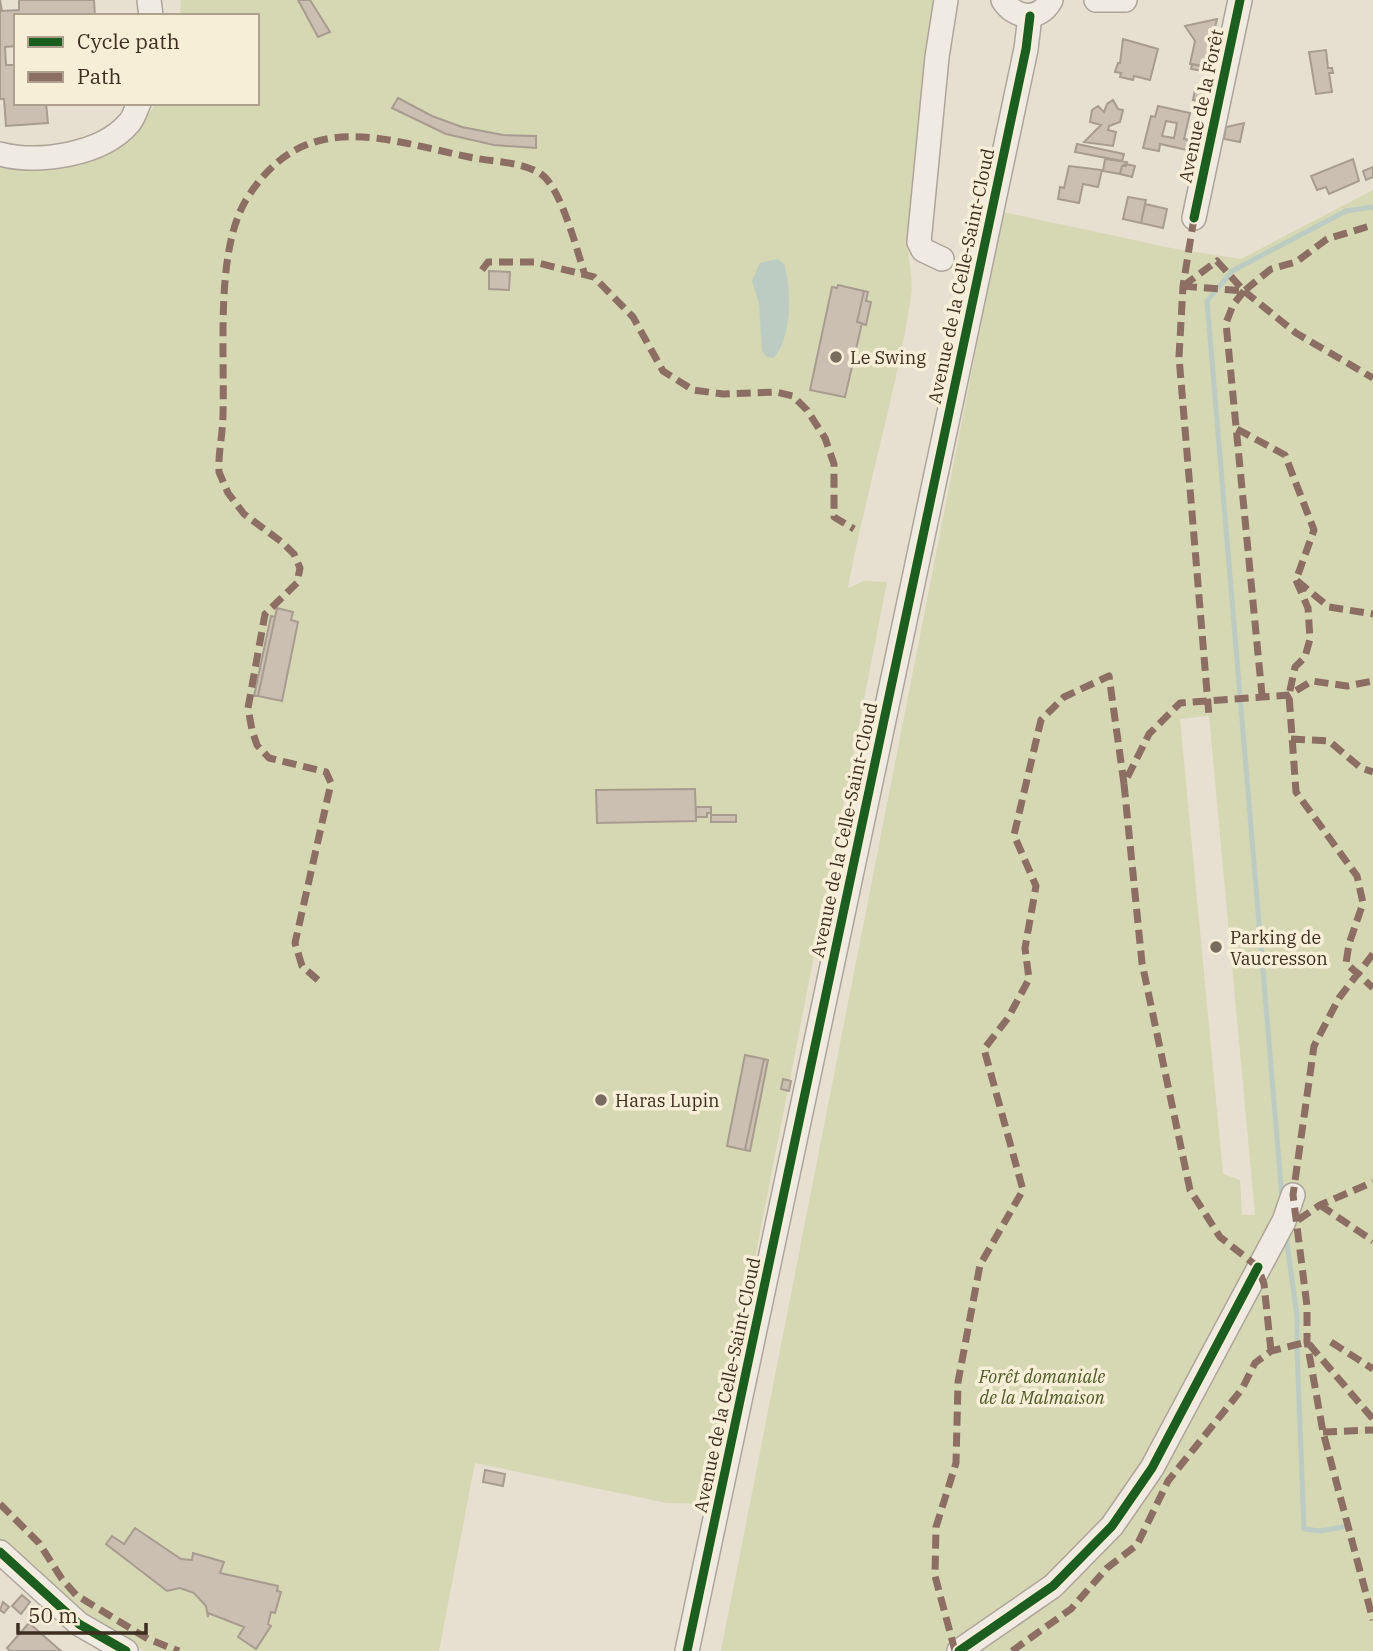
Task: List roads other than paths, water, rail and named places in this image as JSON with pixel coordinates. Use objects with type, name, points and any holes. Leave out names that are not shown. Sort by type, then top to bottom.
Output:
[{"type":"street","points":[[942,259],[923,250],[919,242],[937,57],[946,0]]},
{"type":"street","points":[[1003,0],[1010,10],[1030,16],[1039,13],[1051,0]]},
{"type":"street","points":[[1096,0],[1125,0]]},
{"type":"street","name":"Avenue de la Forêt","points":[[1194,218],[1240,0]]},
{"type":"street","name":"Avenue de la Celle-Saint-Cloud","points":[[687,1651],[1026,49],[1030,16]]},
{"type":"street","points":[[0,153],[43,159],[68,155],[107,139],[119,131],[130,123],[138,105]]},
{"type":"street","points":[[959,1651],[1053,1586],[1112,1526],[1152,1468],[1284,1222],[1293,1195]]},
{"type":"street","points":[[0,1552],[79,1623],[126,1651]]},
{"type":"waterway","points":[[1282,1198],[1207,301],[1232,271],[1346,211],[1373,207]]},
{"type":"waterway","points":[[1286,1236],[1297,1316],[1297,1341]]},
{"type":"waterway","points":[[1297,1349],[1304,1529],[1320,1531],[1343,1527]]},
{"type":"place","name":"Le Swing","points":[[836,357]]},
{"type":"place","name":"Parking de Vaucresson","points":[[1216,947]]},
{"type":"place","name":"Haras Lupin","points":[[601,1100]]},
{"type":"park label","name":"Forêt domaniale de la Malmaison","points":[[1042,1386]]}]
